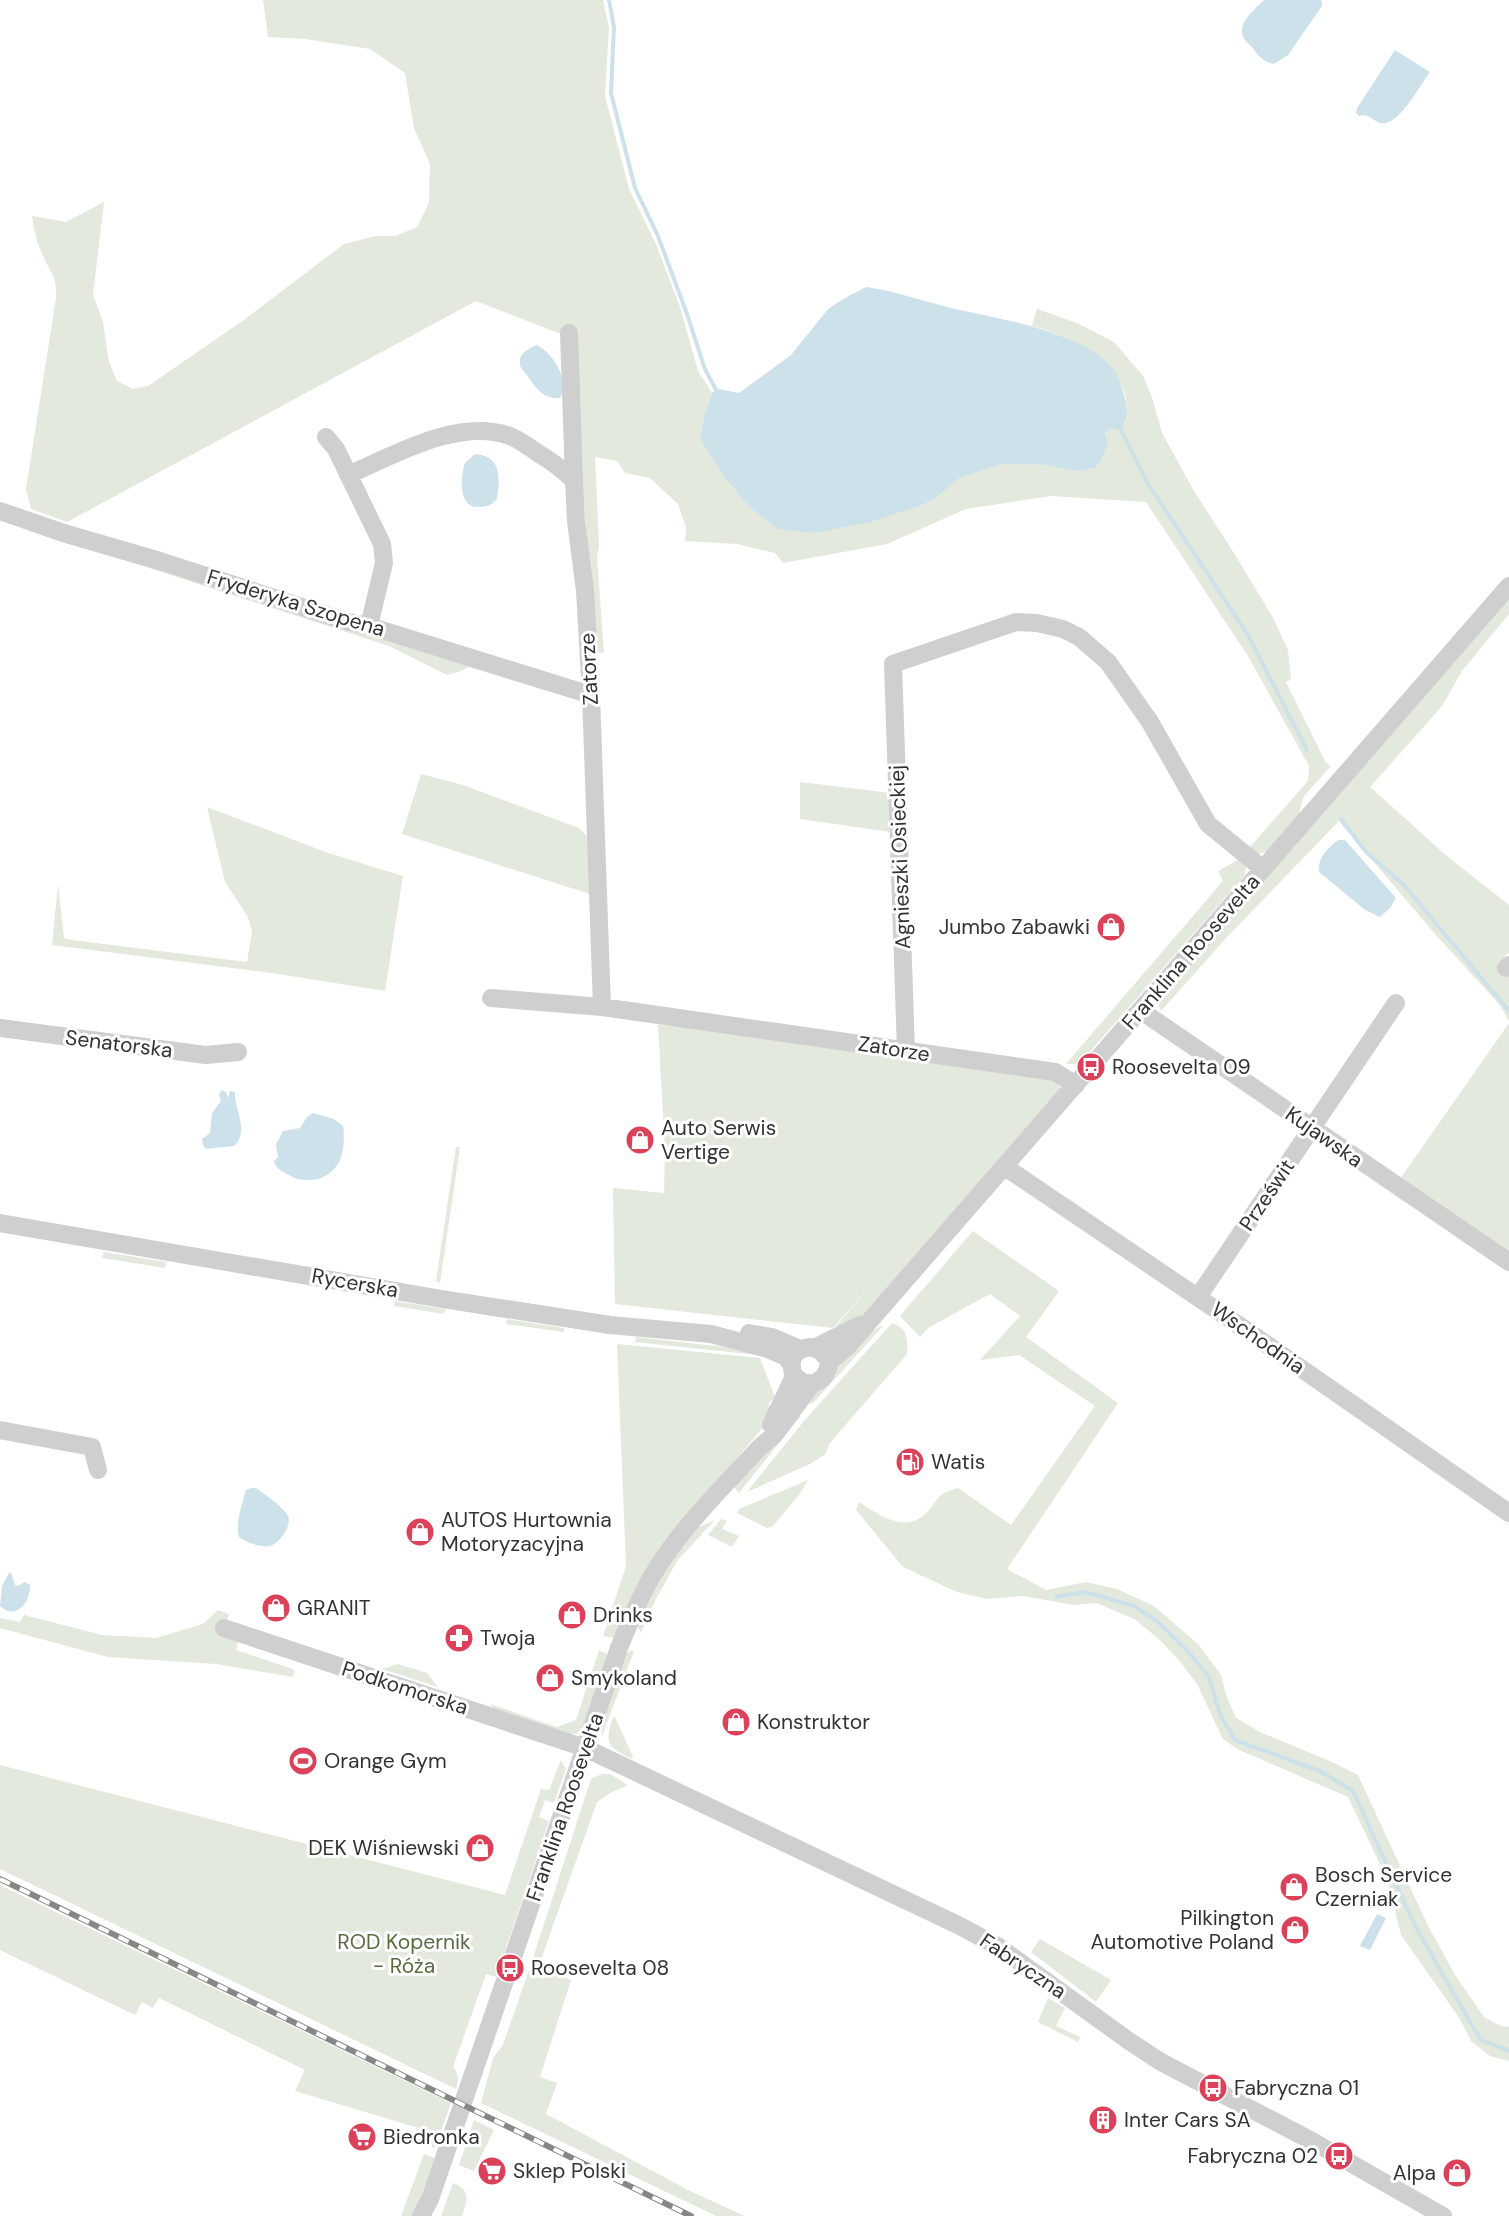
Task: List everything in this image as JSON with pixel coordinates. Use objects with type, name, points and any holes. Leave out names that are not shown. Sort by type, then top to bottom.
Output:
[{"type":"street","name":"Zatorze","points":[[569,333],[576,521],[585,591],[591,695],[602,1006]]},
{"type":"street","points":[[348,475],[441,437],[473,432],[494,432],[520,441],[563,470],[574,481]]},
{"type":"street","points":[[326,437],[336,449],[382,544],[384,563],[369,626]]},
{"type":"street","name":"Fryderyka Szopena","points":[[0,511],[349,622],[369,626],[591,695]]},
{"type":"street","name":"Franklina Roosevelta","points":[[830,1361],[847,1347],[1005,1167],[1509,586]]},
{"type":"street","name":"Agnieszki Osieckiej","points":[[906,1051],[893,664],[1016,622],[1037,623],[1063,629],[1079,636],[1108,662],[1150,722],[1208,824],[1263,869]]},
{"type":"street","name":"Zatorze","points":[[491,998],[602,1006],[808,1035],[1054,1072],[1076,1085]]},
{"type":"street","name":"Prześwit","points":[[1198,1297],[1396,1004]]},
{"type":"street","name":"Kujawska","points":[[1140,1010],[1509,1262]]},
{"type":"street","name":"Senatorska","points":[[0,1028],[206,1055],[238,1052]]},
{"type":"street","name":"Wschodnia","points":[[1005,1167],[1198,1297],[1509,1513]]},
{"type":"street","name":"Rycerska","points":[[0,1223],[610,1325],[711,1334],[768,1349],[786,1357],[800,1359]]},
{"type":"street","name":"Franklina Roosevelta","points":[[759,1448],[785,1398],[800,1359],[872,1318]]},
{"type":"street","points":[[824,1354],[830,1361],[823,1378],[812,1384],[803,1382],[800,1359],[824,1354]]},
{"type":"street","name":"Franklina Roosevelta","points":[[422,2216],[429,2208],[624,1635],[646,1586],[678,1539],[759,1448],[774,1435],[812,1384]]},
{"type":"street","points":[[0,1430],[92,1447],[98,1470]]},
{"type":"street","name":"Podkomorska","points":[[224,1628],[585,1748]]},
{"type":"street","name":"Fabryczna","points":[[585,1748],[999,1947],[1161,2062],[1321,2146],[1443,2216]]},
{"type":"green space","points":[[263,0],[603,0],[609,27],[605,96],[629,189],[656,244],[680,307],[698,371],[712,393],[704,415],[700,439],[724,477],[749,507],[777,529],[791,530],[871,522],[925,504],[942,493],[958,478],[1002,464],[1045,465],[1075,471],[1111,428],[1125,424],[1127,405],[1122,387],[1113,372],[1100,358],[1067,338],[1032,326],[1037,309],[1077,323],[1114,342],[1143,376],[1152,397],[1162,433],[1194,491],[1273,618],[1288,650],[1291,679],[1286,682],[1326,763],[1331,766],[1304,796],[1298,817],[1267,852],[1257,854],[1249,848],[1308,781],[1309,766],[1248,656],[1146,502],[1051,496],[966,509],[887,544],[783,563],[775,553],[737,544],[685,541],[686,527],[678,504],[650,478],[625,473],[617,461],[595,457],[599,546],[597,557],[604,653],[595,652],[581,462],[576,340],[476,301],[67,522],[31,509],[26,489],[56,298],[56,285],[38,242],[32,216],[66,222],[104,202],[93,295],[103,322],[109,362],[117,381],[133,389],[148,386],[241,322],[344,244],[376,236],[395,236],[417,227],[429,203],[430,164],[414,128],[405,73],[370,49],[305,39],[268,37]]},
{"type":"green space","points":[[0,520],[577,700],[469,667],[447,675],[389,646],[143,566],[55,540]]},
{"type":"green space","points":[[1509,600],[1509,614],[1462,671],[1442,706],[1370,787],[1448,857],[1509,905],[1509,952],[1497,965],[1509,975],[1509,1021],[1499,1004],[1435,934],[1339,821],[1227,937],[1161,1011],[1157,1002]]},
{"type":"green space","points":[[421,774],[463,785],[579,828],[590,840],[593,895],[402,834]]},
{"type":"green space","points":[[800,782],[891,793],[891,832],[800,819]]},
{"type":"green space","points":[[207,807],[328,853],[403,876],[385,991],[272,973],[52,945],[58,884],[64,938],[247,962],[252,932],[248,917],[225,882]]},
{"type":"green space","points":[[1240,859],[1246,865],[1245,875],[1079,1064],[1066,1064],[1223,881],[1218,871]]},
{"type":"green space","points":[[1509,1023],[1509,1253],[1400,1179]]},
{"type":"green space","points":[[658,1025],[707,1029],[1055,1078],[1061,1089],[867,1312],[842,1333],[836,1326],[882,1273],[833,1328],[615,1304],[613,1188],[664,1193],[665,1150]]},
{"type":"green space","points":[[456,1147],[460,1147],[440,1283],[436,1281]]},
{"type":"green space","points":[[973,1231],[1059,1291],[1026,1337],[1118,1403],[1007,1569],[1046,1590],[1086,1582],[1117,1589],[1154,1606],[1199,1645],[1221,1675],[1226,1695],[1236,1718],[1260,1732],[1358,1775],[1428,1926],[1457,1978],[1484,2017],[1501,2026],[1509,2027],[1509,2061],[1490,2056],[1471,2041],[1460,2019],[1401,1935],[1387,1879],[1348,1797],[1237,1749],[1223,1739],[1197,1684],[1161,1641],[1136,1620],[1097,1603],[1074,1605],[1023,1596],[987,1599],[957,1592],[903,1567],[856,1510],[859,1502],[883,1517],[909,1522],[926,1513],[942,1495],[958,1488],[1011,1525],[1095,1406],[1019,1355],[980,1360],[1020,1316],[990,1294],[928,1328],[920,1337],[900,1316]]},
{"type":"green space","points":[[104,1252],[166,1262],[165,1268],[102,1258]]},
{"type":"green space","points":[[395,1301],[445,1309],[444,1314],[394,1306]]},
{"type":"green space","points":[[507,1319],[564,1328],[564,1332],[506,1324]]},
{"type":"green space","points":[[892,1323],[901,1328],[906,1335],[907,1354],[829,1444],[826,1454],[810,1464],[747,1492],[804,1421]]},
{"type":"green space","points":[[884,1325],[813,1403],[806,1404],[852,1349]]},
{"type":"green space","points":[[636,1337],[724,1347],[758,1355],[635,1342]]},
{"type":"green space","points":[[617,1344],[760,1358],[775,1397],[768,1404],[777,1411],[660,1549],[615,1638],[603,1636],[626,1566]]},
{"type":"green space","points":[[798,1410],[800,1417],[739,1493],[734,1487]]},
{"type":"green space","points":[[808,1480],[799,1495],[772,1527],[767,1528],[737,1513],[739,1509]]},
{"type":"green space","points":[[721,1519],[727,1521],[722,1529],[739,1536],[732,1547],[708,1535]]},
{"type":"green space","points":[[715,1520],[677,1561],[641,1633],[637,1626],[669,1562],[697,1528]]},
{"type":"green space","points":[[218,1610],[229,1614],[222,1633],[239,1639],[236,1650],[295,1670],[293,1677],[216,1664],[108,1657],[0,1628],[0,1618],[20,1622],[24,1615],[102,1635],[156,1638],[203,1624]]},
{"type":"green space","points":[[599,1650],[609,1655],[582,1730],[576,1734],[566,1734],[494,1710],[490,1704],[557,1727],[576,1720]]},
{"type":"green space","points":[[634,1651],[602,1736],[601,1726],[625,1654]]},
{"type":"green space","points":[[398,1664],[427,1673],[438,1687],[382,1669]]},
{"type":"green space","points":[[614,1715],[632,1759],[617,1751],[610,1743],[608,1738]]},
{"type":"green space","name":"ROD Kopernik - Róża","points":[[561,1760],[566,1769],[554,1803],[545,1800],[539,1817],[549,1821],[496,1977],[486,1974],[453,2067],[458,2077],[456,2089],[0,1869],[0,1765],[505,1895],[541,1789],[549,1790]]},
{"type":"green space","points":[[610,1774],[628,1785],[597,1802],[538,1968],[571,1980],[540,2077],[557,2083],[546,2114],[692,2192],[745,2216],[716,2216],[481,2103],[493,2058],[503,2045],[590,1782],[592,1778]]},
{"type":"green space","points":[[0,1885],[451,2103],[435,2148],[427,2145],[432,2132],[295,2091],[305,2070],[159,1998],[153,2008],[142,2002],[135,2015],[0,1950]]},
{"type":"green space","points":[[1040,1939],[1111,1980],[1096,2002],[1031,1952]]},
{"type":"green space","points":[[1048,1998],[1065,2008],[1056,2026],[1080,2037],[1078,2042],[1038,2022]]},
{"type":"green space","points":[[474,2120],[494,2130],[474,2171],[459,2165]]},
{"type":"green space","points":[[424,2154],[435,2158],[414,2216],[401,2216]]},
{"type":"green space","points":[[453,2183],[466,2192],[462,2216],[441,2216]]},
{"type":"water","points":[[1264,0],[1321,0],[1322,2],[1322,6],[1288,55],[1274,64],[1259,56],[1244,39],[1242,31],[1248,16]]},
{"type":"water","points":[[1395,50],[1430,72],[1408,104],[1394,119],[1387,123],[1380,123],[1367,116],[1359,116],[1356,113],[1357,108]]},
{"type":"water","points":[[866,287],[1038,328],[1085,347],[1103,359],[1116,373],[1127,407],[1126,419],[1121,430],[1111,428],[1105,434],[1108,443],[1095,468],[1075,471],[1045,465],[1002,464],[959,478],[925,504],[871,522],[814,533],[777,529],[749,507],[724,477],[700,439],[704,415],[712,393],[718,389],[739,393],[791,355],[828,309]]},
{"type":"water","points":[[537,345],[559,368],[563,384],[560,398],[553,398],[542,393],[521,368],[521,356]]},
{"type":"water","points":[[475,454],[490,459],[497,469],[499,483],[497,499],[484,507],[467,503],[462,491],[465,463]]},
{"type":"water","points":[[1338,840],[1345,840],[1396,898],[1390,908],[1380,917],[1365,910],[1319,872],[1321,858]]},
{"type":"water","points":[[221,1090],[226,1092],[228,1098],[230,1091],[235,1092],[241,1134],[234,1146],[206,1149],[202,1139],[210,1133],[212,1113],[221,1101],[219,1096]]},
{"type":"water","points":[[313,1113],[334,1119],[343,1126],[342,1154],[338,1164],[325,1176],[312,1180],[299,1179],[276,1166],[274,1161],[278,1157],[276,1144],[283,1131],[300,1128],[307,1117]]},
{"type":"water","points":[[256,1488],[274,1501],[288,1516],[289,1520],[284,1534],[270,1546],[254,1544],[239,1537],[238,1520],[246,1490]]},
{"type":"water","points":[[9,1573],[15,1585],[18,1586],[25,1582],[30,1585],[25,1603],[21,1608],[12,1611],[0,1606],[2,1586]]},
{"type":"water","points":[[1377,1914],[1386,1918],[1370,1950],[1360,1946]]},
{"type":"waterway","points":[[609,0],[614,27],[611,93],[635,188],[658,236],[705,369],[716,390]]},
{"type":"waterway","points":[[1121,430],[1147,482],[1249,637],[1307,750]]},
{"type":"waterway","points":[[1341,819],[1366,852],[1404,885],[1509,1011]]},
{"type":"waterway","points":[[1056,1597],[1085,1592],[1134,1606],[1158,1622],[1187,1650],[1209,1677],[1220,1714],[1235,1740],[1320,1771],[1353,1791],[1414,1924],[1469,2020],[1481,2040],[1509,2051]]},
{"type":"railway","points":[[0,1879],[691,2216]]},
{"type":"place","name":"Jumbo Zabawki","points":[[1111,927]]},
{"type":"place","name":"Roosevelta 09","points":[[1091,1067]]},
{"type":"place","name":"Auto Serwis Vertige","points":[[640,1140]]},
{"type":"place","name":"Watis","points":[[910,1462]]},
{"type":"place","name":"AUTOS Hurtownia Motoryzacyjna","points":[[420,1532]]},
{"type":"place","name":"GRANIT","points":[[276,1608]]},
{"type":"place","name":"Drinks","points":[[572,1615]]},
{"type":"place","name":"Twoja","points":[[459,1638]]},
{"type":"place","name":"Smykoland","points":[[550,1678]]},
{"type":"place","name":"Konstruktor","points":[[736,1722]]},
{"type":"place","name":"Orange Gym","points":[[303,1761]]},
{"type":"place","name":"DEK Wiśniewski","points":[[480,1848]]},
{"type":"place","name":"Bosch Service Czerniak","points":[[1294,1887]]},
{"type":"place","name":"Pilkington Automotive Poland","points":[[1295,1930]]},
{"type":"place","name":"Roosevelta 08","points":[[510,1968]]},
{"type":"place","name":"Fabryczna 01","points":[[1213,2088]]},
{"type":"place","name":"Inter Cars SA","points":[[1103,2120]]},
{"type":"place","name":"Biedronka","points":[[362,2137]]},
{"type":"place","name":"Fabryczna 02","points":[[1339,2156]]},
{"type":"place","name":"Sklep Polski","points":[[492,2171]]},
{"type":"place","name":"Alpa","points":[[1457,2173]]}]
